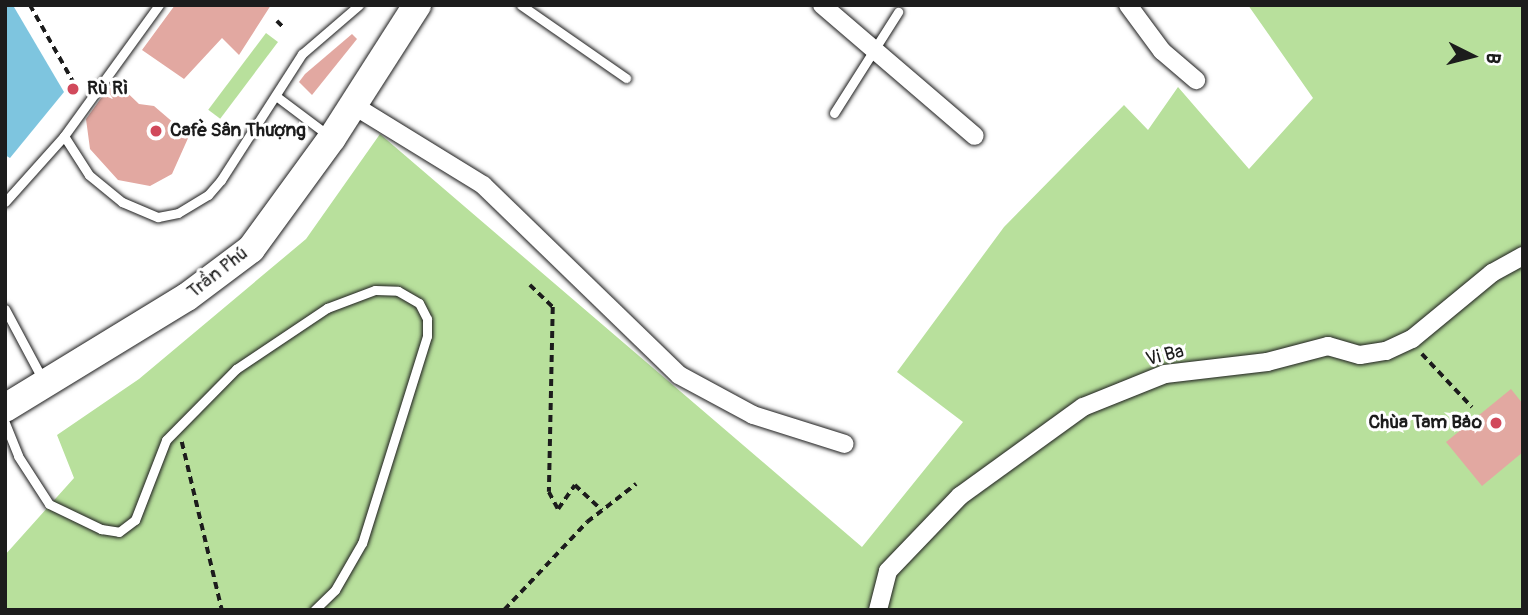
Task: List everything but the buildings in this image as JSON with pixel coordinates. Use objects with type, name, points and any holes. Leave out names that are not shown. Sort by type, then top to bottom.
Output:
[{"type":"main road","name":"Trần Phú","points":[[5,408],[46,386],[187,298],[251,249],[332,138],[417,5]]},
{"type":"street","points":[[822,5],[975,136]]},
{"type":"street","points":[[1128,5],[1162,51],[1196,80]]},
{"type":"street","points":[[353,105],[483,185],[679,374],[753,415],[845,444]]},
{"type":"street","name":"Vi Ba","points":[[878,610],[888,571],[950,506],[1005,460],[1083,407],[1166,374],[1267,362],[1328,346],[1360,355],[1386,351],[1412,339],[1492,273],[1523,256]]},
{"type":"lane","points":[[5,202],[64,136],[159,5]]},
{"type":"lane","points":[[64,136],[89,175],[122,202],[158,217],[208,195],[302,54],[359,5]]},
{"type":"lane","points":[[521,5],[626,78]]},
{"type":"lane","points":[[834,113],[898,12]]},
{"type":"lane","points":[[276,96],[332,138]]},
{"type":"lane","points":[[5,423],[18,456],[49,504],[119,532],[135,520],[155,459],[179,426],[236,369],[327,308],[375,290],[398,290],[419,303],[427,319],[426,336],[362,543],[335,590],[314,610]]},
{"type":"lane","points":[[5,309],[46,386]]},
{"type":"path","points":[[30,5],[87,105]]},
{"type":"path","points":[[277,21],[285,29]]},
{"type":"path","points":[[199,120],[207,127]]},
{"type":"path","points":[[530,285],[553,307],[549,492],[558,509],[575,485],[602,510]]},
{"type":"path","points":[[1422,354],[1472,407]]},
{"type":"path","points":[[179,426],[222,610]]},
{"type":"path","points":[[504,610],[602,510],[636,484]]},
{"type":"green space","points":[[1248,5],[1523,5],[1523,610],[5,610],[5,555],[74,478],[57,435],[139,379],[306,239],[380,134],[862,547],[963,422],[897,372],[1004,227],[1124,105],[1148,130],[1178,87],[1249,169],[1313,98]]},
{"type":"green space","points":[[266,33],[278,42],[220,119],[208,110]]},
{"type":"water","points":[[5,5],[14,7],[64,92],[10,158],[5,155]]},
{"type":"place","name":"Rù Rì","points":[[73,89]]},
{"type":"place","name":"Cafe Sân Thượng","points":[[156,131]]},
{"type":"place","name":"Chùa Tam Bảo","points":[[1496,423]]}]
